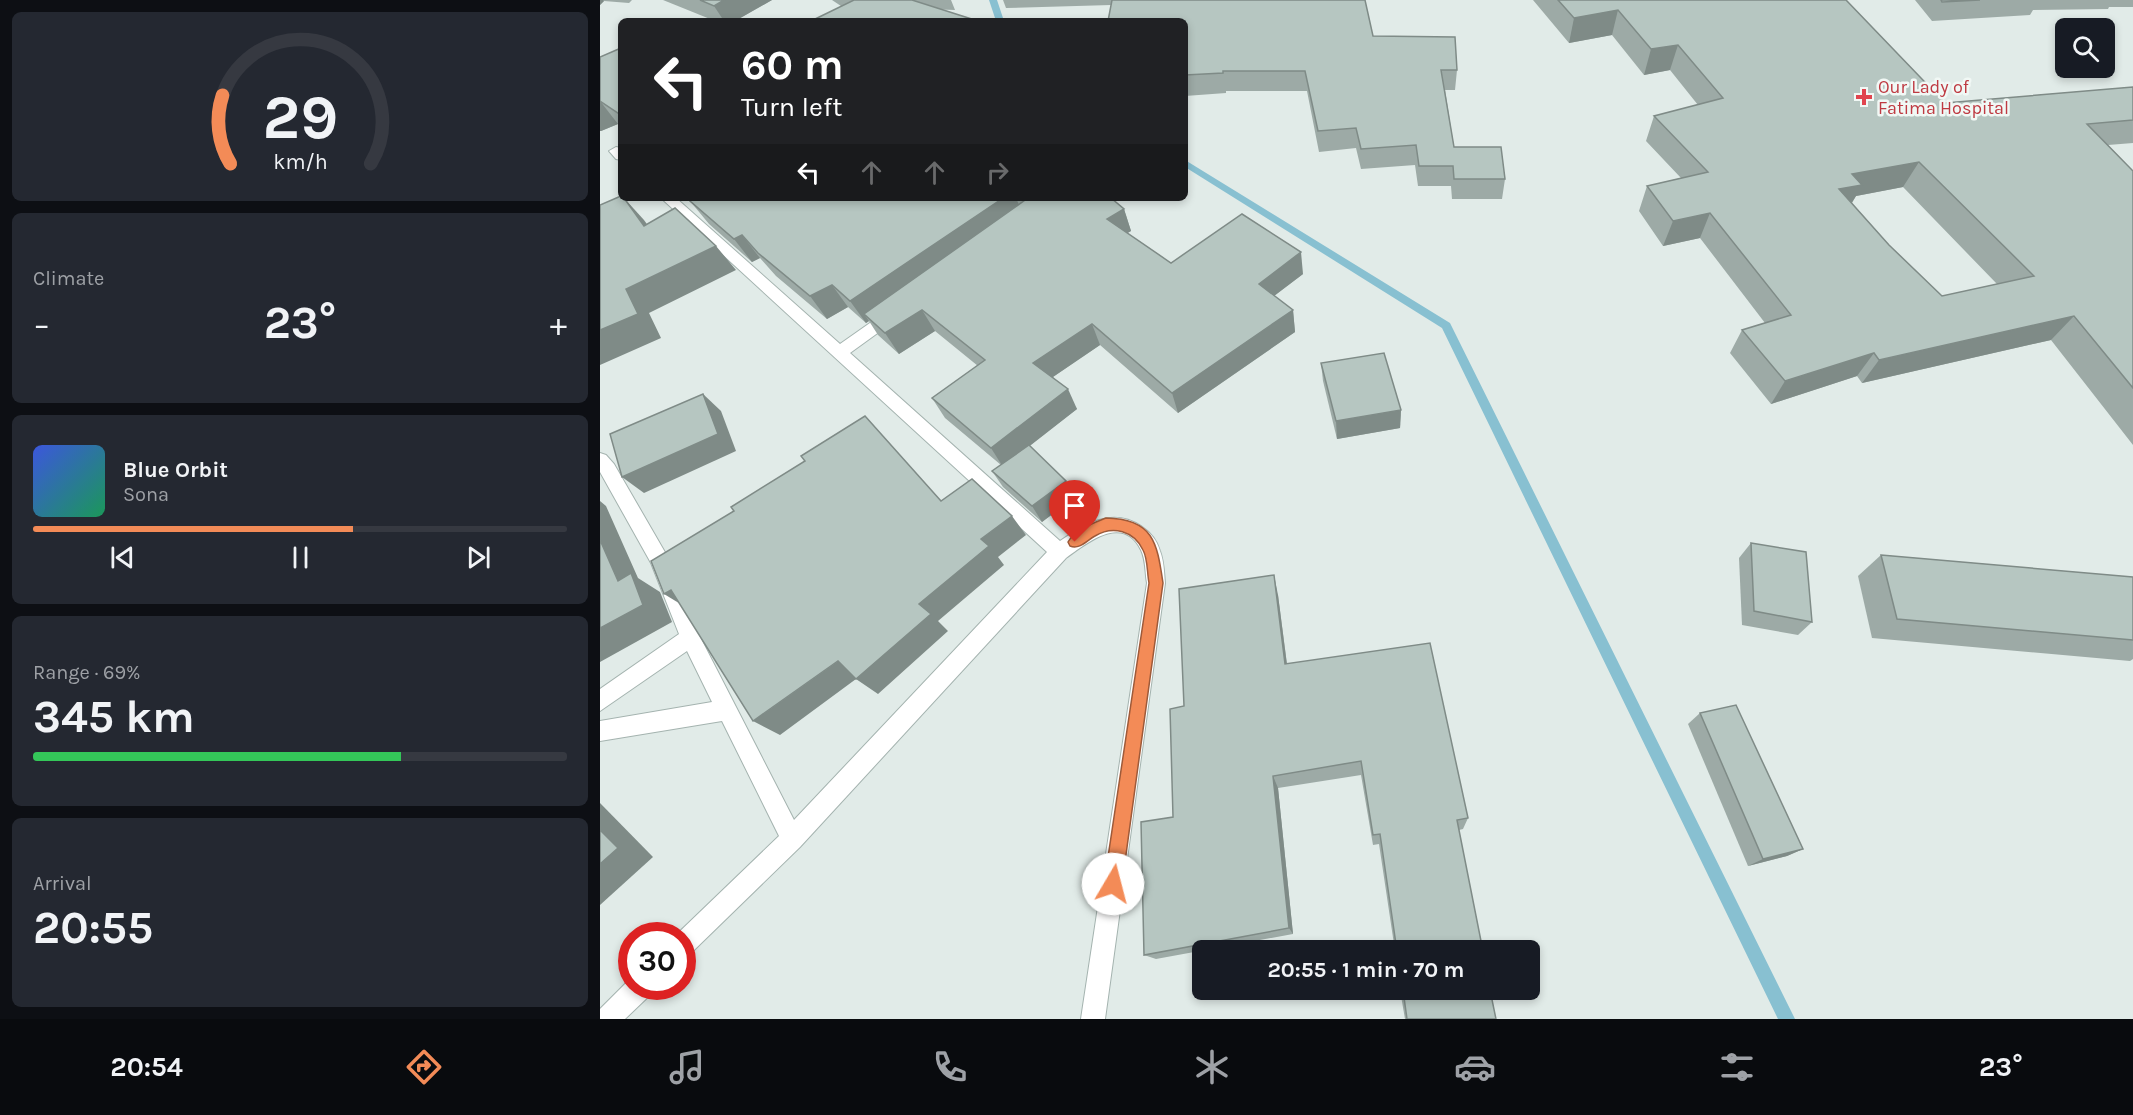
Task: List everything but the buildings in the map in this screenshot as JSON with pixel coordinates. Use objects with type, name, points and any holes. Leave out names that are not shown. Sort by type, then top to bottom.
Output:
[{"type":"street","points":[[672,201],[694,216],[1059,552]]},
{"type":"street","points":[[840,352],[906,306]]},
{"type":"street","points":[[600,460],[608,469],[659,560],[690,638],[792,839]]},
{"type":"street","points":[[696,932],[792,839],[1059,552],[1106,524],[1127,525],[1141,536],[1151,549],[1156,583],[1093,1019]]},
{"type":"street","points":[[600,701],[690,638]]},
{"type":"street","points":[[600,731],[727,710]]},
{"type":"street","points":[[608,1019],[627,1000]]},
{"type":"waterway","points":[[993,0],[999,18]]},
{"type":"waterway","points":[[1188,165],[1446,326],[1787,1019]]},
{"type":"place","name":"Our Lady of Fatima Hospital","points":[[1864,97]]},
{"type":"route","points":[[1075,542],[1106,524],[1127,525],[1141,536],[1151,549],[1156,583],[1113,884]]}]
